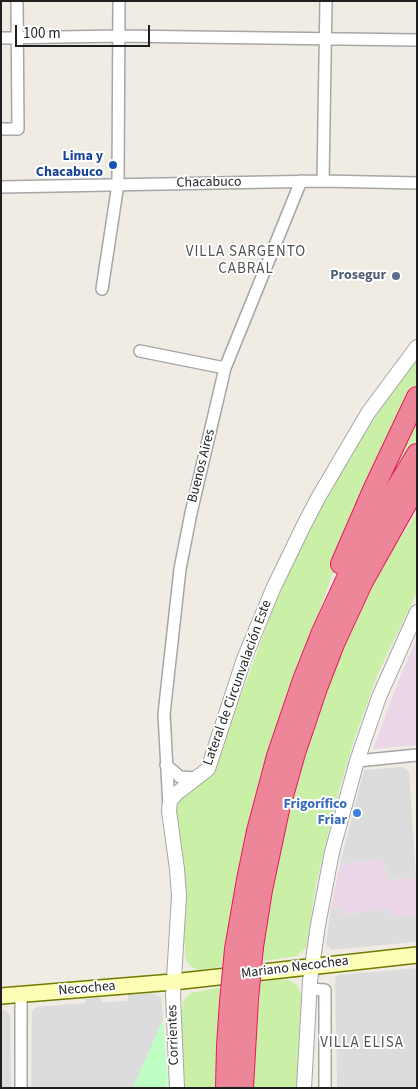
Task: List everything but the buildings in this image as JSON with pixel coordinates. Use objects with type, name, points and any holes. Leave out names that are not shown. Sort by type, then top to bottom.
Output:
[{"type":"highway","points":[[242,1088],[239,1001],[247,880],[257,831],[282,741],[345,553],[417,397]]},
{"type":"highway","points":[[303,680],[322,632],[352,567],[417,454]]},
{"type":"highway","points":[[244,948],[260,898],[272,839],[295,753],[317,688],[334,644],[380,550],[417,485]]},
{"type":"highway","points":[[380,550],[417,502]]},
{"type":"highway","points":[[226,1088],[227,1046],[239,1001]]},
{"type":"main road","name":"Mariano Necochea","points":[[173,982],[417,955]]},
{"type":"main road","name":"Necochea","points":[[1,996],[173,982]]},
{"type":"street","points":[[1,129],[18,129],[17,1]]},
{"type":"street","points":[[102,289],[118,184],[119,1]]},
{"type":"street","points":[[323,181],[326,1]]},
{"type":"street","points":[[1,38],[119,36],[417,40]]},
{"type":"street","name":"Chacabuco","points":[[1,188],[301,181],[417,183]]},
{"type":"street","name":"Buenos Aires","points":[[169,807],[164,714],[180,569],[191,513],[226,368],[301,181]]},
{"type":"street","name":"Lateral de Circunvalación Este","points":[[169,807],[170,801],[177,793],[197,778],[210,764],[235,684],[253,638],[273,589],[311,510],[368,413],[417,347]]},
{"type":"street","points":[[140,351],[226,368]]},
{"type":"street","points":[[304,1088],[312,966],[327,875],[357,761],[379,697],[417,612]]},
{"type":"street","points":[[357,761],[417,756]]},
{"type":"street","points":[[166,765],[180,777],[197,778]]},
{"type":"street","points":[[169,807],[179,896],[173,982]]},
{"type":"street","name":"Corrientes","points":[[173,982],[176,1088]]},
{"type":"street","points":[[310,989],[325,990],[325,1088]]},
{"type":"street","points":[[21,994],[21,1088]]},
{"type":"shaded area","points":[[417,639],[417,745],[373,749],[400,677]]},
{"type":"shaded area","points":[[403,767],[409,771],[416,878],[387,880],[384,859],[340,864],[364,770]]},
{"type":"shaded area","points":[[384,859],[387,880],[416,878],[417,915],[391,917],[390,909],[341,915],[342,908],[331,907],[340,864]]},
{"type":"shaded area","points":[[331,907],[342,908],[341,915],[390,909],[391,917],[417,915],[417,940],[415,942],[331,950],[326,944]]},
{"type":"shaded area","points":[[417,968],[417,1088],[337,1088],[335,979],[338,975]]},
{"type":"shaded area","points":[[152,993],[161,997],[163,1020],[133,1088],[31,1088],[32,1011],[35,1007],[85,1003],[85,999],[101,998],[102,1002],[128,1001],[128,994]]},
{"type":"shaded area","points":[[1,1010],[5,1010],[10,1015],[11,1088],[1,1088]]},
{"type":"green space","points":[[417,358],[417,385],[340,553],[281,718],[224,966],[199,970],[193,968],[187,962],[185,944],[182,944],[185,886],[175,816],[177,802],[208,776],[228,720],[232,720],[274,606],[307,535],[357,446],[383,405]]},
{"type":"green space","points":[[417,404],[417,439],[359,529]]},
{"type":"green space","points":[[417,513],[417,592],[377,676],[354,740],[334,808],[316,885],[306,948],[297,956],[264,961],[262,946],[282,839],[305,749],[340,653],[368,592],[388,556]]},
{"type":"green space","points":[[282,979],[297,985],[301,994],[296,1088],[253,1088],[257,998],[260,982]]},
{"type":"green space","points":[[222,987],[217,1088],[183,1088],[179,1011],[182,1011],[183,1001],[190,993]]},
{"type":"green space","points":[[163,1020],[168,1083],[166,1087],[133,1088]]},
{"type":"place","name":"Lima y Chacabuco","points":[[113,165]]},
{"type":"place","name":"Prosegur","points":[[396,276]]},
{"type":"place","name":"Frigorífico Friar","points":[[357,813]]},
{"type":"district","name":"VILLA SARGENTO CABRAL","points":[[246,262]]},
{"type":"district","name":"VILLA ELISA","points":[[362,1044]]}]
